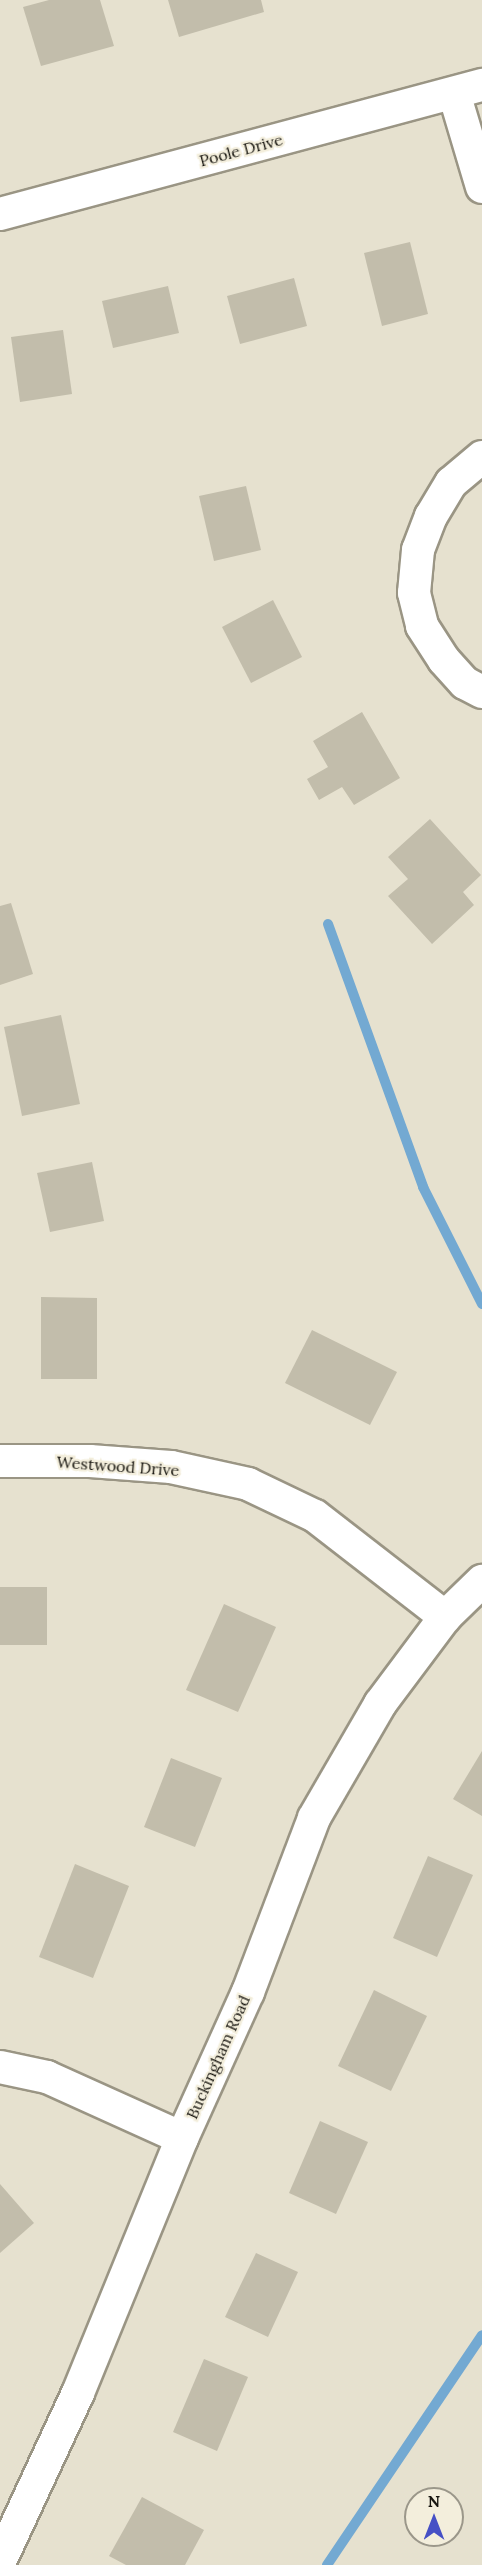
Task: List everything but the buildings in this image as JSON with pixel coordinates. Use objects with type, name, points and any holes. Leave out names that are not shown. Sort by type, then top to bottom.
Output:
[{"type":"street","points":[[468,89],[482,188]]},
{"type":"street","name":"Poole Drive","points":[[0,214],[468,89]]},
{"type":"street","points":[[482,457],[451,483],[431,516],[418,550],[414,593],[423,626],[444,660],[465,682],[482,692]]},
{"type":"street","name":"Westwood Drive","points":[[0,1461],[90,1461],[171,1467],[248,1484],[315,1516],[445,1617]]},
{"type":"street","name":"Buckingham Road","points":[[0,2561],[78,2393],[182,2138],[248,1992],[314,1818],[380,1704],[445,1617],[482,1581]]},
{"type":"street","points":[[0,2067],[47,2077],[182,2138]]},
{"type":"waterway","points":[[328,924],[423,1187],[482,1304]]},
{"type":"waterway","points":[[327,2565],[482,2335]]}]
